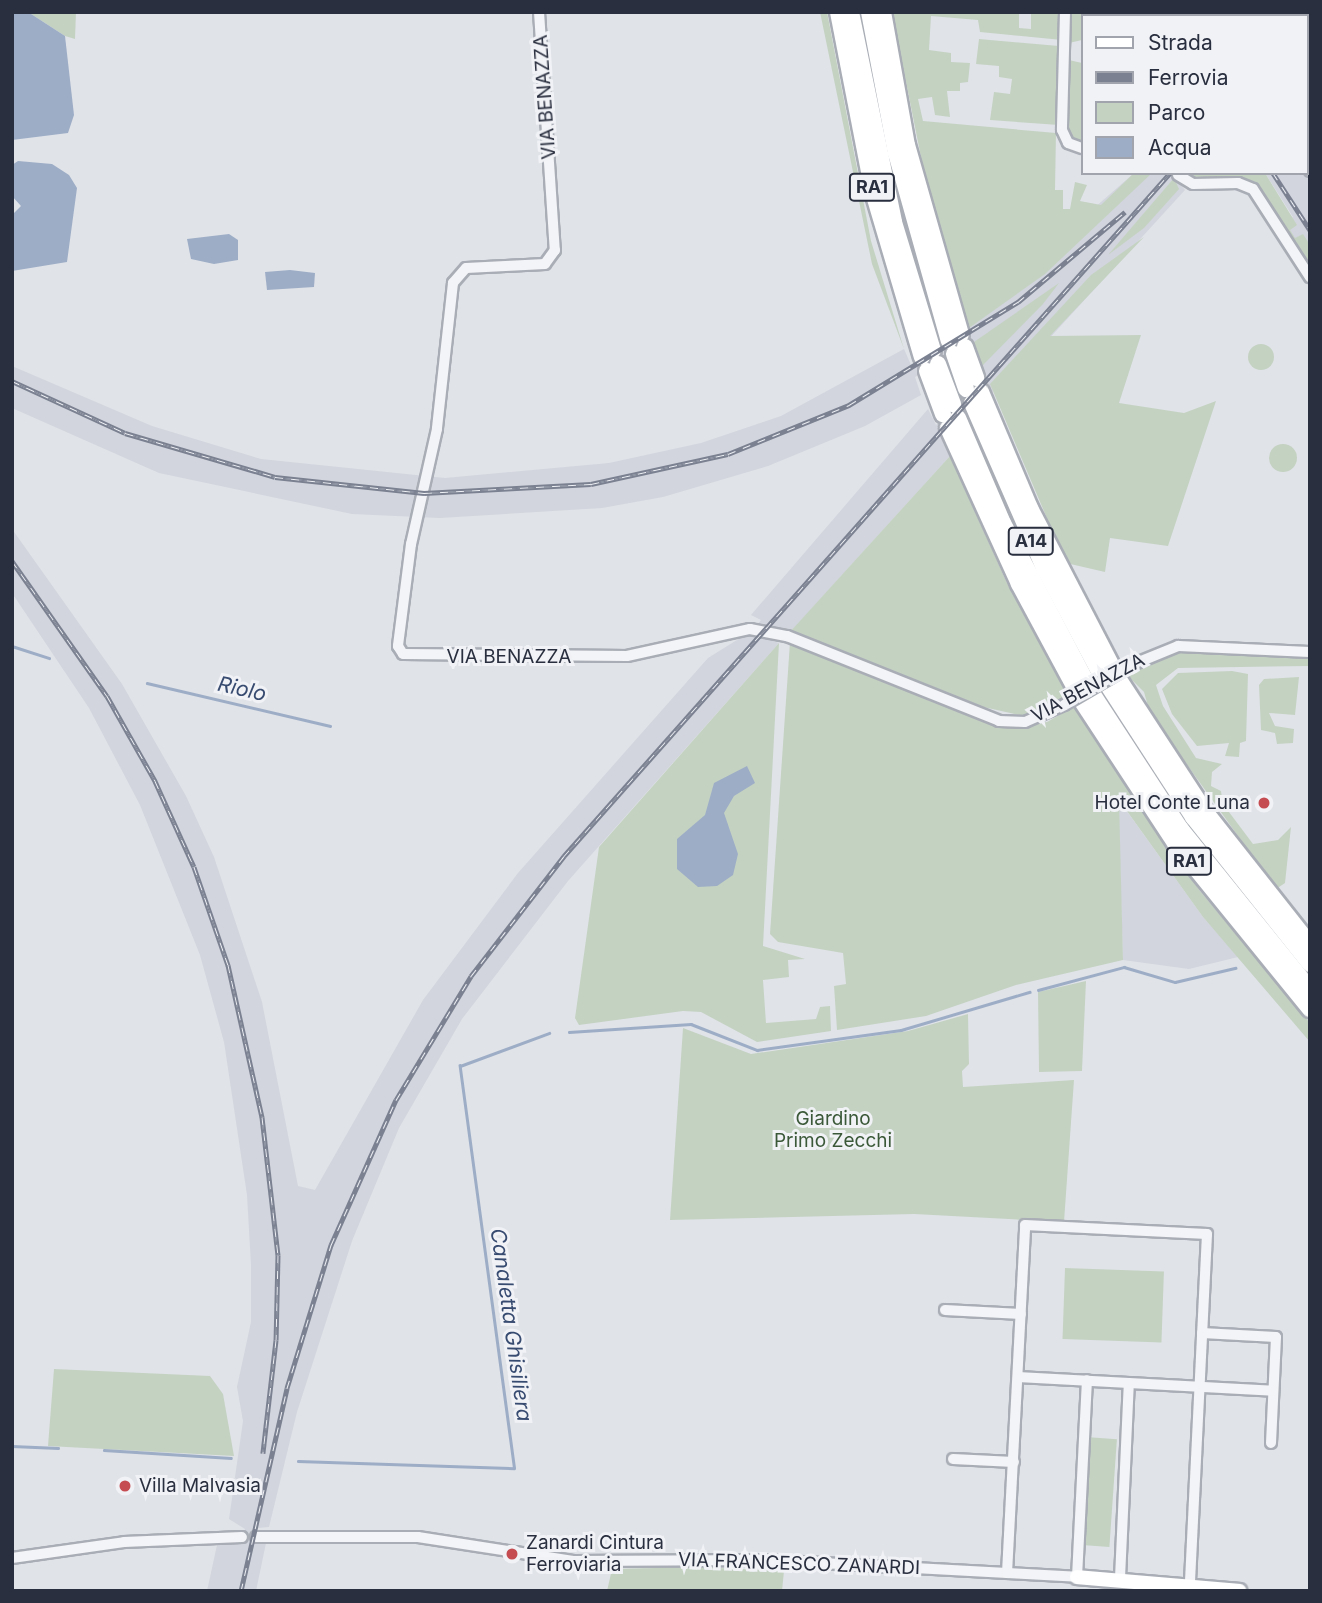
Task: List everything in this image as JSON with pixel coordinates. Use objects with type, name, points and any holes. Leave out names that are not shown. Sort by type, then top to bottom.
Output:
[{"type":"highway","name":"RA1","points":[[838,12],[873,192],[930,361],[1019,584],[1310,944]]},
{"type":"highway","points":[[851,12],[894,222],[930,361]]},
{"type":"highway","name":"A14","points":[[869,12],[902,179],[974,391],[1044,568],[1098,685],[1180,828],[1310,989]]},
{"type":"highway","name":"RA1","points":[[883,12],[913,169],[957,344]]},
{"type":"highway","name":"RA1","points":[[1098,685],[1175,843],[1310,1009]]},
{"type":"highway","name":"A14","points":[[1098,685],[1192,817],[1310,964]]},
{"type":"main road","name":"VIA FRANCESCO ZANARDI","points":[[1077,1577],[1190,1582],[1240,1591]]},
{"type":"street","name":"VIA BENAZZA","points":[[539,12],[554,255],[545,264],[466,268],[453,283],[437,429],[411,544],[398,646],[403,654],[627,656],[750,629],[788,636],[999,721],[1025,722],[1064,705],[1134,664],[1183,646],[1310,652]]},
{"type":"street","points":[[1065,12],[1062,130],[1068,143],[1080,147]]},
{"type":"street","points":[[1178,175],[1193,184],[1238,183],[1253,189],[1310,277]]},
{"type":"street","points":[[1007,1573],[1025,1225],[1207,1234],[1190,1582]]},
{"type":"street","points":[[945,1310],[1021,1314]]},
{"type":"street","points":[[1202,1333],[1276,1337],[1271,1443]]},
{"type":"street","points":[[1018,1377],[1273,1391]]},
{"type":"street","points":[[1077,1577],[1087,1380]]},
{"type":"street","points":[[1120,1578],[1129,1383]]},
{"type":"street","points":[[953,1459],[1014,1462]]},
{"type":"street","name":"VIA FRANCESCO ZANARDI","points":[[256,1537],[418,1536],[557,1560],[754,1560],[1077,1577]]},
{"type":"street","points":[[12,1558],[124,1542],[242,1537]]},
{"type":"shaded area","points":[[1132,175],[1177,175],[1175,178],[1185,190],[1047,341],[991,393],[988,383],[941,436],[950,456],[789,633],[771,628],[763,638],[779,643],[568,881],[462,1019],[399,1128],[352,1241],[297,1412],[269,1527],[258,1528],[254,1544],[266,1543],[256,1591],[207,1591],[217,1545],[241,1544],[245,1529],[229,1519],[243,1421],[237,1387],[251,1322],[251,1265],[247,1195],[224,1042],[200,955],[140,805],[89,708],[12,593],[12,529],[122,684],[186,796],[214,857],[262,1002],[298,1186],[315,1190],[423,1000],[518,873],[708,658],[753,630],[761,620],[751,615],[928,409],[936,425],[984,371],[973,341],[915,377],[921,395],[865,426],[768,466],[663,497],[602,508],[440,518],[352,514],[159,473],[12,408],[12,366],[152,426],[261,459],[445,478],[609,463],[701,443],[781,416],[904,349],[911,365],[969,329],[960,298],[1035,260]]},
{"type":"shaded area","points":[[1266,175],[1307,175],[1310,181],[1310,268],[1283,225],[1293,217]]},
{"type":"shaded area","points":[[1118,799],[1203,917],[1238,957],[1189,969],[1123,960]]},
{"type":"green space","points":[[28,12],[76,12],[75,39],[65,36]]},
{"type":"green space","points":[[820,12],[827,12],[871,241],[904,349],[872,264]]},
{"type":"green space","points":[[892,12],[1019,12],[1019,28],[1031,29],[1031,12],[1062,12],[1062,40],[980,32],[978,20],[931,16],[929,50],[951,53],[951,62],[970,63],[968,82],[960,83],[960,91],[947,91],[950,117],[935,115],[932,97],[918,99],[923,121],[1056,133],[1055,190],[1063,190],[1063,209],[1070,209],[1075,182],[1087,185],[1080,201],[1101,205],[1132,175],[1150,175],[1045,274],[969,328],[926,182]]},
{"type":"green space","points":[[1068,12],[1144,14],[1080,14],[1080,40],[1069,43]]},
{"type":"green space","points":[[1310,15],[1310,162],[1308,90]]},
{"type":"green space","points":[[979,39],[1059,46],[1059,125],[990,120],[994,92],[1010,94],[1012,79],[999,77],[999,66],[976,64]]},
{"type":"green space","points":[[1069,60],[1080,63],[1080,143],[1067,134]]},
{"type":"green space","points":[[1187,175],[1266,175],[1297,225],[1290,230],[1295,238],[1303,234],[1310,245],[1310,268],[1252,183],[1197,180]]},
{"type":"green space","points":[[1174,178],[1179,189],[1144,228],[1108,255]]},
{"type":"green space","points":[[1144,237],[1050,336],[1141,335],[1119,403],[1184,413],[1216,401],[1168,546],[1110,538],[1105,572],[1066,563],[990,384],[1091,275]]},
{"type":"green space","points":[[1059,283],[1043,304],[982,366],[974,342]]},
{"type":"green space","points":[[1261,344],[1270,348],[1274,357],[1270,366],[1261,370],[1252,366],[1248,357],[1252,348]]},
{"type":"green space","points":[[1283,444],[1293,448],[1297,458],[1293,468],[1283,472],[1273,468],[1269,458],[1273,448]]},
{"type":"green space","points":[[950,456],[1007,583],[1068,695],[1024,716],[979,706],[789,633]]},
{"type":"green space","points":[[790,642],[1008,728],[1047,722],[1075,706],[1200,891],[1310,1023],[1310,1042],[1203,917],[1119,800],[1123,960],[1016,985],[926,1016],[837,1030],[834,986],[846,984],[843,953],[778,942],[770,934]]},
{"type":"green space","points":[[779,643],[763,946],[805,959],[788,960],[789,977],[763,980],[766,1023],[816,1019],[820,1007],[830,1006],[831,1031],[757,1042],[701,1012],[683,1011],[579,1025],[575,1018],[599,847]]},
{"type":"green space","points":[[1173,651],[1310,656],[1310,666],[1178,668],[1156,685],[1163,706],[1196,758],[1222,764],[1212,772],[1211,786],[1221,791],[1223,804],[1253,844],[1278,840],[1291,827],[1285,883],[1276,889],[1150,713],[1144,692],[1127,675]]},
{"type":"green space","points":[[1232,671],[1248,674],[1246,741],[1240,743],[1239,757],[1225,756],[1229,743],[1197,746],[1172,714],[1162,689],[1178,673]]},
{"type":"green space","points":[[1299,677],[1295,715],[1269,713],[1275,726],[1294,729],[1293,743],[1277,744],[1275,733],[1261,730],[1259,685],[1264,679]]},
{"type":"green space","points":[[1086,981],[1082,1071],[1039,1072],[1038,992]]},
{"type":"green space","name":"Giardino Primo Zecchi","points":[[968,1014],[969,1064],[962,1071],[963,1087],[1074,1080],[1064,1222],[914,1214],[670,1220],[683,1028],[751,1054],[908,1031]]},
{"type":"green space","points":[[1065,1268],[1164,1271],[1161,1342],[1063,1339]]},
{"type":"green space","points":[[54,1369],[210,1376],[223,1394],[234,1456],[48,1446]]},
{"type":"green space","points":[[1086,1437],[1117,1439],[1109,1547],[1078,1545]]},
{"type":"green space","points":[[697,1567],[784,1571],[782,1591],[607,1591],[612,1569]]},
{"type":"water","points":[[12,12],[28,12],[65,36],[74,115],[68,133],[12,140]]},
{"type":"water","points":[[18,161],[52,164],[69,175],[77,188],[67,262],[12,271],[12,215],[21,206],[12,196],[12,165]]},
{"type":"water","points":[[229,234],[238,240],[238,260],[214,264],[191,259],[187,239]]},
{"type":"water","points":[[290,270],[315,273],[314,287],[267,290],[265,272]]},
{"type":"water","points":[[747,766],[755,783],[734,796],[724,813],[738,854],[733,875],[717,886],[698,887],[677,869],[677,839],[705,815],[714,783]]},
{"type":"waterway","name":"Riolo","points":[[12,646],[49,658]]},
{"type":"waterway","name":"Riolo","points":[[147,683],[330,726]]},
{"type":"waterway","name":"Canaletta Ghisiliera","points":[[1038,990],[1124,967],[1175,982],[1235,968]]},
{"type":"waterway","name":"Canaletta Ghisiliera","points":[[569,1032],[691,1024],[757,1050],[901,1030],[1029,992]]},
{"type":"waterway","name":"Canaletta Ghisiliera","points":[[298,1461],[514,1468],[460,1066],[549,1033]]},
{"type":"waterway","name":"Canaletta Ghisiliera","points":[[12,1446],[58,1448]]},
{"type":"waterway","name":"Canaletta Ghisiliera","points":[[104,1450],[231,1458]]},
{"type":"railway","points":[[241,1591],[287,1388],[331,1245],[396,1100],[471,976],[564,856],[1168,175]]},
{"type":"railway","points":[[1274,175],[1310,230]]},
{"type":"railway","points":[[12,381],[125,433],[275,477],[424,493],[591,484],[728,454],[849,405],[1018,302],[1125,212]]},
{"type":"railway","points":[[12,561],[107,696],[155,781],[194,867],[228,965],[262,1117],[278,1255],[276,1340],[263,1453]]},
{"type":"place","name":"Hotel Conte Luna","points":[[1264,803]]},
{"type":"place","name":"Villa Malvasia","points":[[125,1486]]},
{"type":"place","name":"Zanardi Cintura Ferroviaria","points":[[512,1554]]}]
